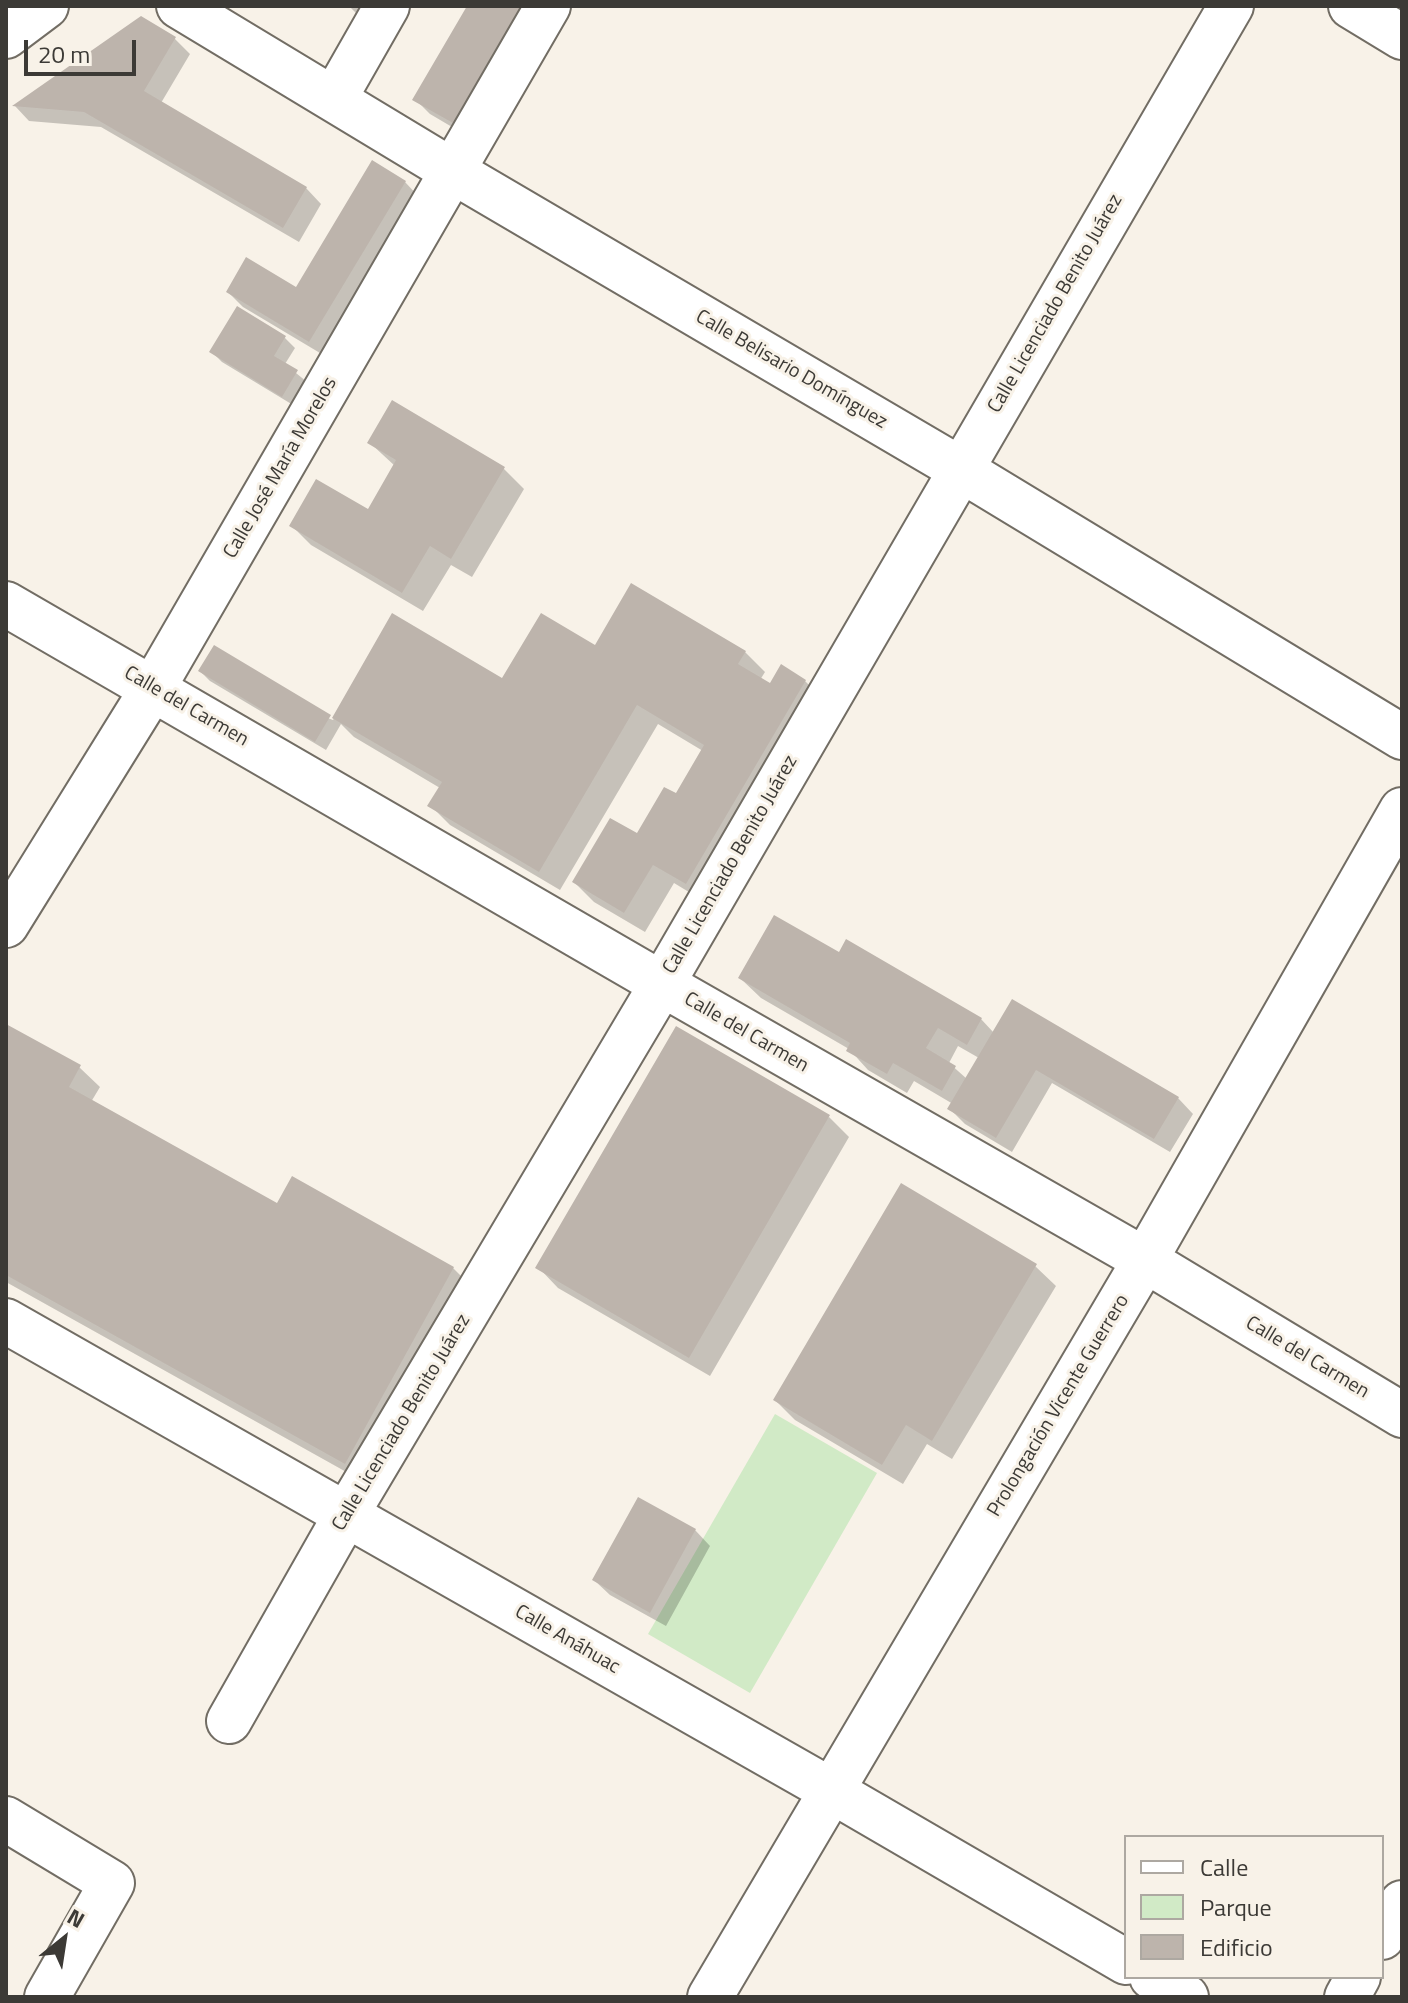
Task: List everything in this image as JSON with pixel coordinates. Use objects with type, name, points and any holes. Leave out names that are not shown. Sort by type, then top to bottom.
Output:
[{"type":"street","points":[[6,36],[46,6]]},
{"type":"street","name":"Calle Belisario Domínguez","points":[[179,6],[454,172],[960,469],[1402,737]]},
{"type":"street","points":[[334,99],[387,6]]},
{"type":"street","name":"Calle José María Morelos","points":[[6,925],[153,688],[548,6]]},
{"type":"street","name":"Calle Licenciado Benito Juárez","points":[[229,1721],[346,1515],[662,984],[1231,6]]},
{"type":"street","points":[[1351,6],[1402,37]]},
{"type":"street","name":"Calle del Carmen","points":[[6,604],[1145,1260],[1402,1415]]},
{"type":"street","name":"Prolongación Vicente Guerrero","points":[[710,1997],[1145,1260],[1402,810]]},
{"type":"street","name":"Calle Anáhuac","points":[[6,1321],[1124,1961]]},
{"type":"street","points":[[6,1819],[112,1883],[47,1997]]},
{"type":"street","points":[[1384,1934],[1402,1903]]},
{"type":"street","points":[[1155,1979],[1186,1997]]},
{"type":"street","points":[[1347,1997],[1357,1979]]},
{"type":"green space","points":[[775,1414],[877,1473],[750,1693],[648,1634]]},
{"type":"building","points":[[467,6],[521,6],[453,123],[412,100]]},
{"type":"building","points":[[141,16],[176,37],[144,91],[307,187],[283,228],[84,112],[12,106]]},
{"type":"building","points":[[372,160],[406,181],[309,342],[226,292],[246,257],[296,287]]},
{"type":"building","points":[[237,306],[286,336],[274,356],[298,370],[282,397],[209,352]]},
{"type":"building","points":[[392,400],[505,467],[451,559],[430,546],[402,593],[289,526],[316,479],[368,509],[396,460],[367,443]]},
{"type":"building","points":[[631,583],[746,651],[738,664],[770,683],[781,664],[806,680],[686,884],[653,865],[624,913],[572,882],[610,818],[637,833],[664,787],[676,793],[704,745],[637,705],[539,872],[427,806],[442,782],[332,718],[392,613],[502,678],[541,613],[595,645]]},
{"type":"building","points":[[214,645],[331,715],[315,742],[198,671]]},
{"type":"building","points":[[774,915],[839,952],[846,939],[982,1018],[967,1045],[938,1028],[926,1048],[956,1066],[942,1091],[893,1063],[887,1074],[846,1051],[850,1043],[738,978]]},
{"type":"building","points":[[1012,999],[1179,1097],[1154,1139],[1036,1070],[996,1138],[947,1109]]},
{"type":"building","points":[[6,1024],[81,1065],[69,1087],[277,1203],[292,1176],[454,1267],[345,1464],[6,1275]]},
{"type":"building","points":[[676,1026],[830,1115],[689,1358],[535,1268]]},
{"type":"building","points":[[901,1183],[1037,1264],[932,1441],[906,1425],[882,1465],[773,1400]]},
{"type":"building","points":[[638,1497],[696,1529],[650,1613],[592,1580]]}]
